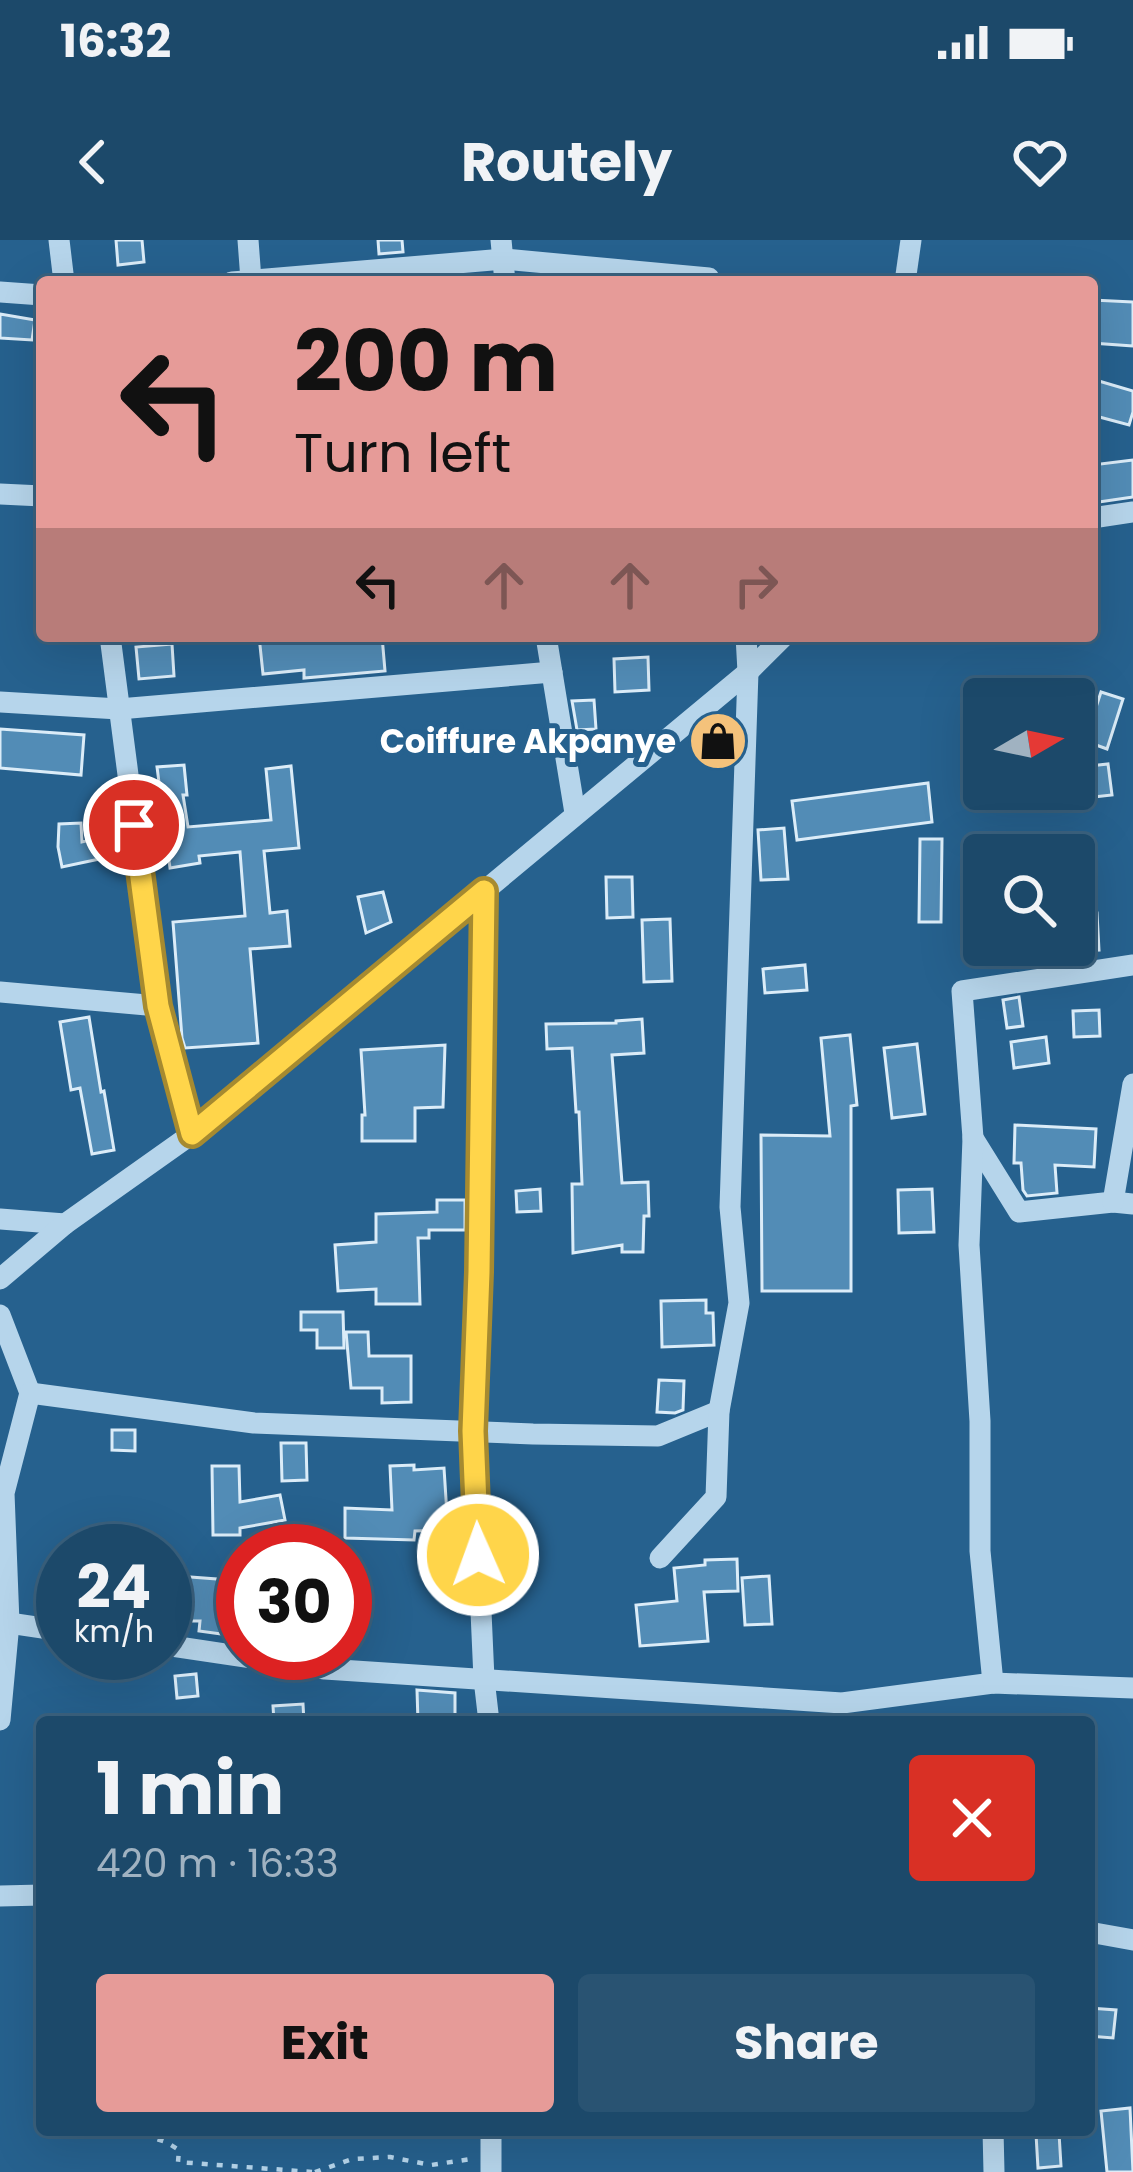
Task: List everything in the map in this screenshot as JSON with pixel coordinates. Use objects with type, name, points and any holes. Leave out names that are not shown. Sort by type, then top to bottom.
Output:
[{"type":"street","points":[[59,240],[63,276]]},
{"type":"street","points":[[248,240],[251,276]]},
{"type":"street","points":[[906,276],[910,240]]},
{"type":"street","points":[[301,276],[503,260],[686,276]]},
{"type":"street","points":[[0,292],[36,295]]},
{"type":"street","points":[[0,494],[36,496]]},
{"type":"street","points":[[1098,517],[1133,512]]},
{"type":"street","points":[[111,642],[158,1006],[192,1134]]},
{"type":"street","points":[[547,642],[575,813]]},
{"type":"street","points":[[660,1558],[716,1497],[719,1411],[739,1303],[730,1207],[746,642]]},
{"type":"street","points":[[0,1279],[65,1224],[192,1134],[748,672],[778,642]]},
{"type":"street","points":[[0,702],[119,710],[552,672]]},
{"type":"street","points":[[484,891],[473,1431],[488,1716]]},
{"type":"street","points":[[993,1683],[980,1551],[980,1421],[969,1245],[973,1138],[962,991],[1133,965]]},
{"type":"street","points":[[0,992],[158,1006]]},
{"type":"street","points":[[973,1138],[1019,1212],[1123,1203],[1133,1084]]},
{"type":"street","points":[[0,1219],[65,1224]]},
{"type":"street","points":[[0,1315],[30,1394],[4,1493],[9,1624],[0,1720]]},
{"type":"street","points":[[30,1394],[254,1423],[658,1436],[719,1411]]},
{"type":"street","points":[[9,1624],[36,1628]]},
{"type":"street","points":[[192,1649],[326,1669],[842,1703],[993,1683],[1133,1688]]},
{"type":"street","points":[[0,1895],[36,1895]]},
{"type":"street","points":[[1095,1933],[1133,1940]]},
{"type":"street","points":[[993,2136],[994,2172]]},
{"type":"street","points":[[491,2138],[491,2172]]},
{"type":"path","points":[[144,2136],[179,2150],[178,2162],[313,2172],[352,2158],[390,2157],[431,2165],[480,2157],[491,2138]]},
{"type":"building","points":[[116,240],[142,240],[144,262],[118,265]]},
{"type":"building","points":[[378,240],[402,240],[403,252],[379,254]]},
{"type":"building","points":[[1098,300],[1133,302],[1133,346],[1098,343]]},
{"type":"building","points":[[0,314],[35,320],[32,340],[0,338]]},
{"type":"building","points":[[1098,381],[1133,391],[1129,425],[1098,417]]},
{"type":"building","points":[[1133,460],[1133,497],[1098,502],[1098,464]]},
{"type":"building","points":[[260,642],[383,642],[385,671],[304,678],[304,670],[263,674]]},
{"type":"building","points":[[172,644],[174,676],[139,679],[136,647]]},
{"type":"building","points":[[648,657],[649,690],[615,692],[614,659]]},
{"type":"building","points":[[1101,692],[1123,699],[1107,749],[1095,745],[1095,710]]},
{"type":"building","points":[[594,700],[596,729],[577,730],[572,701]]},
{"type":"building","points":[[0,729],[84,735],[81,775],[0,768]]},
{"type":"building","points":[[1108,764],[1112,795],[1095,797],[1095,765]]},
{"type":"building","points":[[184,765],[188,827],[271,820],[266,769],[291,766],[299,848],[264,851],[270,913],[287,911],[290,946],[250,949],[258,1043],[185,1048],[182,1038],[173,922],[245,916],[240,852],[199,856],[200,863],[170,868],[157,767]]},
{"type":"building","points":[[928,783],[932,822],[797,840],[792,801]]},
{"type":"building","points":[[81,823],[82,842],[100,838],[104,858],[62,867],[59,824]]},
{"type":"building","points":[[784,828],[788,879],[761,880],[758,830]]},
{"type":"building","points":[[920,839],[942,839],[941,922],[919,922]]},
{"type":"building","points":[[606,877],[632,877],[633,917],[607,918]]},
{"type":"building","points":[[383,892],[391,922],[366,933],[358,897]]},
{"type":"building","points":[[1097,913],[1099,950],[1095,950]]},
{"type":"building","points":[[670,919],[672,981],[644,982],[642,920]]},
{"type":"building","points":[[805,965],[807,990],[765,993],[763,969]]},
{"type":"building","points":[[1019,997],[1023,1026],[1007,1028],[1003,1000]]},
{"type":"building","points":[[1099,1010],[1100,1036],[1074,1037],[1073,1011]]},
{"type":"building","points":[[89,1017],[114,1150],[92,1154],[80,1088],[71,1090],[60,1022]]},
{"type":"building","points":[[642,1019],[644,1053],[612,1055],[622,1183],[648,1182],[643,1252],[622,1252],[622,1245],[573,1253],[572,1184],[582,1184],[572,1048],[547,1049],[546,1024]]},
{"type":"building","points":[[850,1035],[857,1105],[851,1106],[851,1291],[762,1291],[761,1135],[830,1136],[821,1038]]},
{"type":"building","points":[[1046,1037],[1049,1063],[1014,1068],[1011,1042]]},
{"type":"building","points":[[917,1044],[925,1114],[892,1118],[884,1048]]},
{"type":"building","points":[[445,1045],[443,1107],[415,1108],[415,1141],[362,1141],[361,1050]]},
{"type":"building","points":[[1015,1125],[1096,1129],[1094,1167],[1055,1165],[1057,1193],[1027,1196],[1021,1163],[1014,1163]]},
{"type":"building","points":[[540,1189],[541,1211],[517,1212],[516,1191]]},
{"type":"building","points":[[932,1189],[934,1232],[899,1233],[898,1190]]},
{"type":"building","points":[[437,1200],[465,1200],[465,1230],[429,1230],[429,1238],[418,1238],[420,1304],[376,1304],[376,1289],[338,1291],[335,1245],[376,1242],[376,1214],[437,1212]]},
{"type":"building","points":[[706,1300],[706,1313],[713,1313],[714,1345],[662,1347],[661,1301]]},
{"type":"building","points":[[301,1312],[343,1312],[344,1348],[317,1348],[317,1330],[301,1330]]},
{"type":"building","points":[[346,1332],[368,1332],[369,1356],[411,1356],[411,1402],[382,1403],[382,1388],[351,1388]]},
{"type":"building","points":[[659,1380],[684,1381],[683,1410],[657,1412]]},
{"type":"building","points":[[112,1430],[135,1430],[135,1451],[112,1450]]},
{"type":"building","points":[[281,1443],[306,1443],[307,1480],[282,1481]]},
{"type":"building","points":[[212,1466],[239,1466],[240,1502],[280,1495],[285,1520],[216,1524],[213,1535]]},
{"type":"building","points":[[390,1466],[444,1468],[448,1530],[415,1531],[414,1540],[372,1539],[372,1524],[345,1524],[345,1508],[392,1510]]},
{"type":"building","points":[[737,1559],[738,1591],[704,1592],[708,1641],[640,1646],[636,1605],[677,1601],[674,1568]]},
{"type":"building","points":[[769,1576],[772,1624],[745,1625],[742,1578]]},
{"type":"building","points":[[192,1577],[216,1579],[216,1633],[199,1631],[200,1621],[192,1621]]},
{"type":"building","points":[[196,1674],[198,1696],[177,1698],[175,1680],[192,1680]]},
{"type":"building","points":[[417,1690],[455,1693],[455,1716],[418,1716]]},
{"type":"building","points":[[303,1704],[304,1716],[274,1716],[273,1706]]},
{"type":"building","points":[[1095,2008],[1116,2010],[1113,2038],[1095,2036]]},
{"type":"building","points":[[1130,2108],[1133,2172],[1107,2172],[1101,2111]]},
{"type":"building","points":[[1036,2136],[1059,2136],[1061,2166],[1038,2168]]},
{"type":"place","name":"Coiffure Akpanye","points":[[718,741]]},
{"type":"route","points":[[134,825],[158,1006],[192,1134],[484,891],[473,1431],[478,1555]]}]
